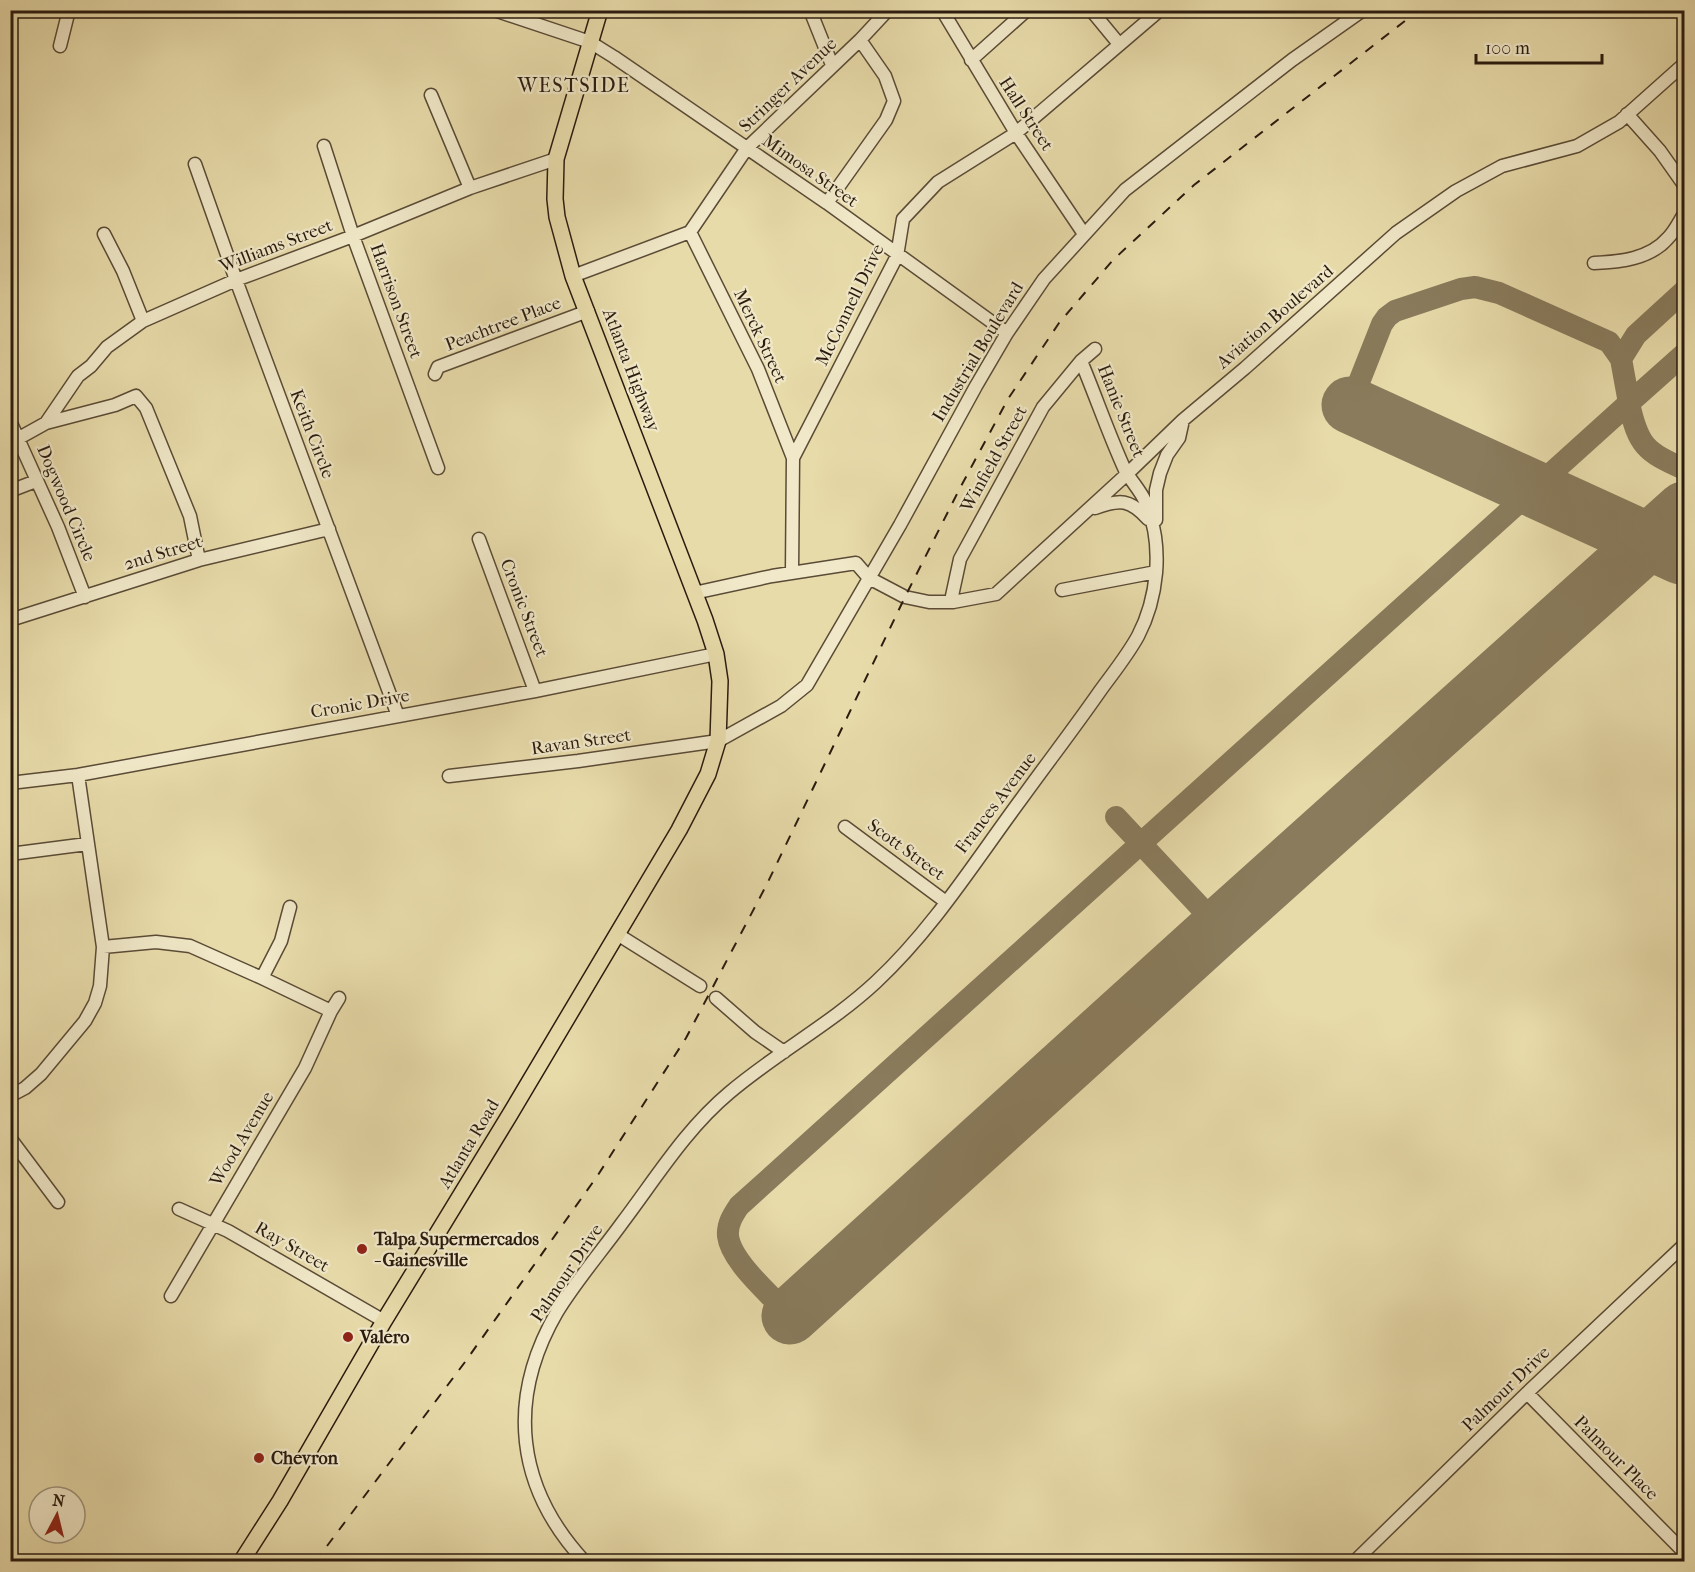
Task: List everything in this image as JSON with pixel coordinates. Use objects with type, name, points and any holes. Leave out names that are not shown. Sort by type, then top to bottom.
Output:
[{"type":"main road","name":"Atlanta Highway","points":[[600,10],[556,159],[557,217],[573,276],[716,654],[720,681],[718,741]]},
{"type":"main road","name":"Atlanta Road","points":[[241,1562],[280,1501],[384,1321],[680,830],[708,774],[718,741]]},
{"type":"street","points":[[60,46],[69,10]]},
{"type":"street","points":[[136,10],[151,10]]},
{"type":"street","name":"Mimosa Street","points":[[494,10],[590,42],[827,203],[897,256],[1007,333]]},
{"type":"street","points":[[810,10],[832,65]]},
{"type":"street","name":"Stringer Avenue","points":[[690,232],[747,148],[860,40],[888,10]]},
{"type":"street","name":"Hall Street","points":[[942,10],[1016,133],[1084,234]]},
{"type":"street","points":[[971,60],[1027,10]]},
{"type":"street","points":[[1091,10],[1119,44]]},
{"type":"street","name":"McConnell Drive","points":[[792,572],[793,458],[897,256],[903,219],[938,182],[1016,133],[1160,10]]},
{"type":"street","name":"Industrial Boulevard","points":[[718,741],[782,706],[807,685],[1007,333],[1044,279],[1125,190],[1292,60],[1363,10]]},
{"type":"street","name":"Stringer Avenue","points":[[827,203],[886,120],[894,101],[885,76],[860,40]]},
{"type":"street","name":"Aviation Boulevard","points":[[869,578],[905,597],[929,602],[953,602],[996,594],[1183,420],[1396,233],[1456,192],[1502,166],[1577,146],[1619,122],[1684,64]]},
{"type":"street","points":[[431,95],[470,188]]},
{"type":"street","points":[[1627,114],[1684,185]]},
{"type":"street","name":"Harrison Street","points":[[324,146],[353,236],[438,468]]},
{"type":"street","name":"Williams Street","points":[[46,423],[78,376],[91,366],[106,347],[143,321],[236,280],[353,236],[470,188],[556,159]]},
{"type":"street","name":"Keith Circle","points":[[195,164],[398,716]]},
{"type":"street","points":[[1594,263],[1633,259],[1652,251],[1668,238],[1684,214]]},
{"type":"street","points":[[573,276],[690,232]]},
{"type":"street","name":"Merck Street","points":[[690,232],[758,369],[793,458]]},
{"type":"street","points":[[104,234],[123,271],[143,321]]},
{"type":"street","name":"Peachtree Place","points":[[435,374],[438,367],[588,311]]},
{"type":"street","name":"Winfield Street","points":[[953,602],[952,596],[960,559],[1043,407],[1081,361],[1095,349]]},
{"type":"street","name":"Hanie Street","points":[[1081,361],[1127,474]]},
{"type":"street","name":"Dogwood Circle","points":[[85,597],[58,527],[19,438],[46,423],[115,405],[136,396],[146,408],[190,516],[199,560]]},
{"type":"street","name":"Frances Avenue","points":[[1153,528],[1157,519],[1156,490],[1160,473],[1167,454],[1179,438],[1183,420]]},
{"type":"street","points":[[10,421],[19,438]]},
{"type":"street","name":"Frances Avenue","points":[[784,1052],[832,1019],[877,981],[909,947],[946,902],[1133,644],[1148,612],[1154,590],[1157,560],[1153,528],[1145,502],[1127,474]]},
{"type":"street","points":[[10,491],[36,481]]},
{"type":"street","points":[[1088,510],[1116,501],[1129,503],[1138,508],[1153,528]]},
{"type":"street","name":"2nd Street","points":[[10,620],[199,560],[329,529]]},
{"type":"street","name":"Cronic Street","points":[[478,539],[535,691]]},
{"type":"street","points":[[694,593],[792,572],[856,563],[869,578]]},
{"type":"street","points":[[1062,590],[1156,572]]},
{"type":"street","name":"Cronic Drive","points":[[10,783],[78,775],[535,691],[716,654]]},
{"type":"street","name":"Ravan Street","points":[[449,776],[718,741]]},
{"type":"street","points":[[10,1096],[26,1088],[41,1074],[85,1021],[95,1003],[100,986],[103,947],[78,775]]},
{"type":"street","name":"Scott Street","points":[[845,827],[946,902]]},
{"type":"street","points":[[10,854],[87,844]]},
{"type":"street","points":[[262,978],[281,941],[290,907]]},
{"type":"street","points":[[617,934],[700,986]]},
{"type":"street","points":[[103,947],[172,942],[190,946],[331,1011]]},
{"type":"street","name":"Wood Avenue","points":[[171,1296],[305,1068],[339,998]]},
{"type":"street","points":[[716,998],[755,1032],[784,1052]]},
{"type":"street","name":"Palmour Drive","points":[[585,1562],[552,1520],[536,1488],[526,1453],[526,1394],[543,1340],[558,1310],[675,1150],[702,1118],[730,1092],[784,1052]]},
{"type":"street","points":[[10,1138],[58,1202]]},
{"type":"street","name":"Ray Street","points":[[179,1209],[213,1224],[384,1321]]},
{"type":"street","name":"Palmour Drive","points":[[1354,1562],[1527,1393],[1684,1245]]},
{"type":"street","name":"Palmour Place","points":[[1527,1393],[1680,1548]]},
{"type":"taxiway","points":[[790,1316],[744,1268],[731,1246],[728,1228],[739,1206],[1629,403],[1621,359],[1609,342],[1499,293],[1475,287],[1461,289],[1395,311],[1387,317],[1382,324],[1350,405]]},
{"type":"taxiway","points":[[1621,359],[1636,335],[1684,291]]},
{"type":"taxiway","points":[[1684,354],[1629,403],[1636,429],[1646,446],[1661,458],[1684,469]]},
{"type":"taxiway","points":[[1116,817],[1219,927]]},
{"type":"runway","points":[[1350,405],[1681,556]]},
{"type":"runway","points":[[790,1316],[1684,510]]},
{"type":"railway","points":[[315,1562],[465,1362],[598,1175],[686,1038],[767,884],[960,488],[1008,399],[1059,323],[1113,260],[1194,185],[1419,10]]},
{"type":"place","name":"Talpa Supermercados - Gainesville","points":[[362,1249]]},
{"type":"place","name":"Valero","points":[[348,1337]]},
{"type":"place","name":"Chevron","points":[[259,1458]]},
{"type":"district","name":"WESTSIDE","points":[[574,85]]}]
